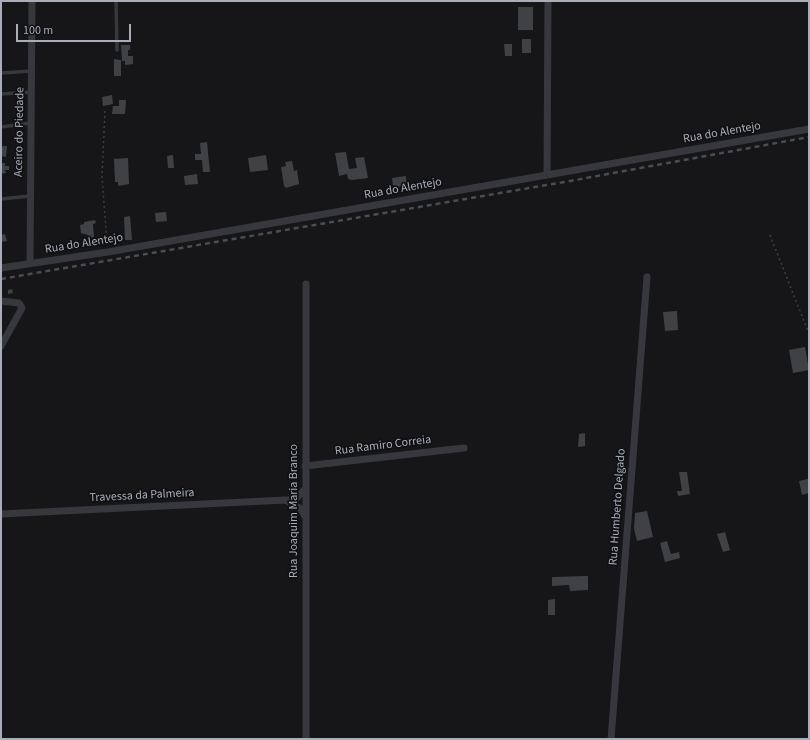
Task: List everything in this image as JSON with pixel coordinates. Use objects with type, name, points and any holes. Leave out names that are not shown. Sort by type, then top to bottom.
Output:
[{"type":"street","name":"Aceiro do Piedade","points":[[30,263],[32,1]]},
{"type":"street","points":[[547,174],[548,1]]},
{"type":"street","name":"Rua do Alentejo","points":[[1,268],[108,252],[809,129]]},
{"type":"street","name":"Rua Humberto Delgado","points":[[611,739],[647,277]]},
{"type":"street","name":"Rua Joaquim Maria Branco","points":[[306,284],[306,739]]},
{"type":"street","points":[[1,301],[19,303],[22,308],[1,346]]},
{"type":"street","name":"Rua Ramiro Correia","points":[[305,466],[464,448]]},
{"type":"street","name":"Travessa da Palmeira","points":[[1,514],[295,500],[305,489]]},
{"type":"street","points":[[285,500],[300,508],[305,517]]},
{"type":"lane","points":[[116,1],[117,50]]},
{"type":"lane","points":[[1,73],[32,71]]},
{"type":"lane","points":[[1,94],[32,92]]},
{"type":"lane","points":[[1,127],[31,123]]},
{"type":"lane","points":[[1,199],[30,196]]},
{"type":"path","points":[[105,111],[102,176],[108,252]]},
{"type":"path","points":[[770,235],[809,334]]},
{"type":"building","points":[[518,7],[533,7],[533,30],[518,30]]},
{"type":"building","points":[[522,39],[531,39],[531,53],[522,53]]},
{"type":"building","points":[[504,44],[512,44],[512,56],[505,56]]},
{"type":"building","points":[[121,45],[130,45],[128,56],[133,56],[133,64],[125,65],[125,61],[122,61]]},
{"type":"building","points":[[114,59],[121,60],[121,76],[114,76]]},
{"type":"building","points":[[112,95],[113,104],[103,106],[102,97]]},
{"type":"building","points":[[119,100],[126,100],[125,114],[112,114],[113,106],[119,106]]},
{"type":"building","points":[[207,142],[210,172],[203,172],[202,160],[195,160],[195,154],[201,154],[200,143]]},
{"type":"building","points":[[3,146],[7,146],[6,157],[1,156],[1,148]]},
{"type":"building","points":[[346,152],[349,169],[357,168],[355,158],[364,157],[368,178],[352,180],[348,179],[347,174],[339,176],[335,153]]},
{"type":"building","points":[[173,155],[174,168],[168,168],[167,156]]},
{"type":"building","points":[[266,155],[268,170],[250,172],[248,158]]},
{"type":"building","points":[[128,158],[129,184],[118,186],[118,182],[115,182],[114,159]]},
{"type":"building","points":[[292,161],[294,171],[297,170],[299,184],[286,188],[284,186],[281,167],[286,166],[285,162]]},
{"type":"building","points":[[1,163],[5,163],[5,166],[9,166],[9,170],[5,170],[6,173],[1,174]]},
{"type":"building","points":[[197,174],[198,184],[185,185],[184,176]]},
{"type":"building","points":[[406,176],[407,186],[393,187],[392,178]]},
{"type":"building","points":[[166,212],[167,221],[156,222],[155,213]]},
{"type":"building","points":[[130,216],[132,240],[125,240],[124,217]]},
{"type":"building","points":[[95,220],[96,223],[93,224],[94,237],[88,238],[88,235],[81,233],[80,225],[84,224],[84,222]]},
{"type":"building","points":[[5,234],[7,241],[1,242],[1,235]]},
{"type":"building","points":[[12,289],[13,293],[8,294],[8,290]]},
{"type":"building","points":[[677,311],[678,330],[665,331],[663,312]]},
{"type":"building","points":[[805,347],[809,370],[793,373],[789,350]]},
{"type":"building","points":[[585,433],[585,446],[578,447],[579,434]]},
{"type":"building","points":[[679,472],[687,472],[690,494],[678,496],[677,491],[682,491]]},
{"type":"building","points":[[808,479],[809,493],[802,495],[799,481]]},
{"type":"building","points":[[647,511],[653,537],[637,541],[634,529],[635,513]]},
{"type":"building","points":[[725,532],[730,550],[723,552],[717,534]]},
{"type":"building","points":[[667,541],[671,554],[679,552],[680,558],[665,562],[660,543]]},
{"type":"building","points":[[588,576],[588,590],[570,591],[569,585],[552,586],[552,577]]},
{"type":"building","points":[[555,599],[555,615],[548,615],[548,600]]},
{"type":"railway","points":[[1,279],[570,181],[809,137]]}]
